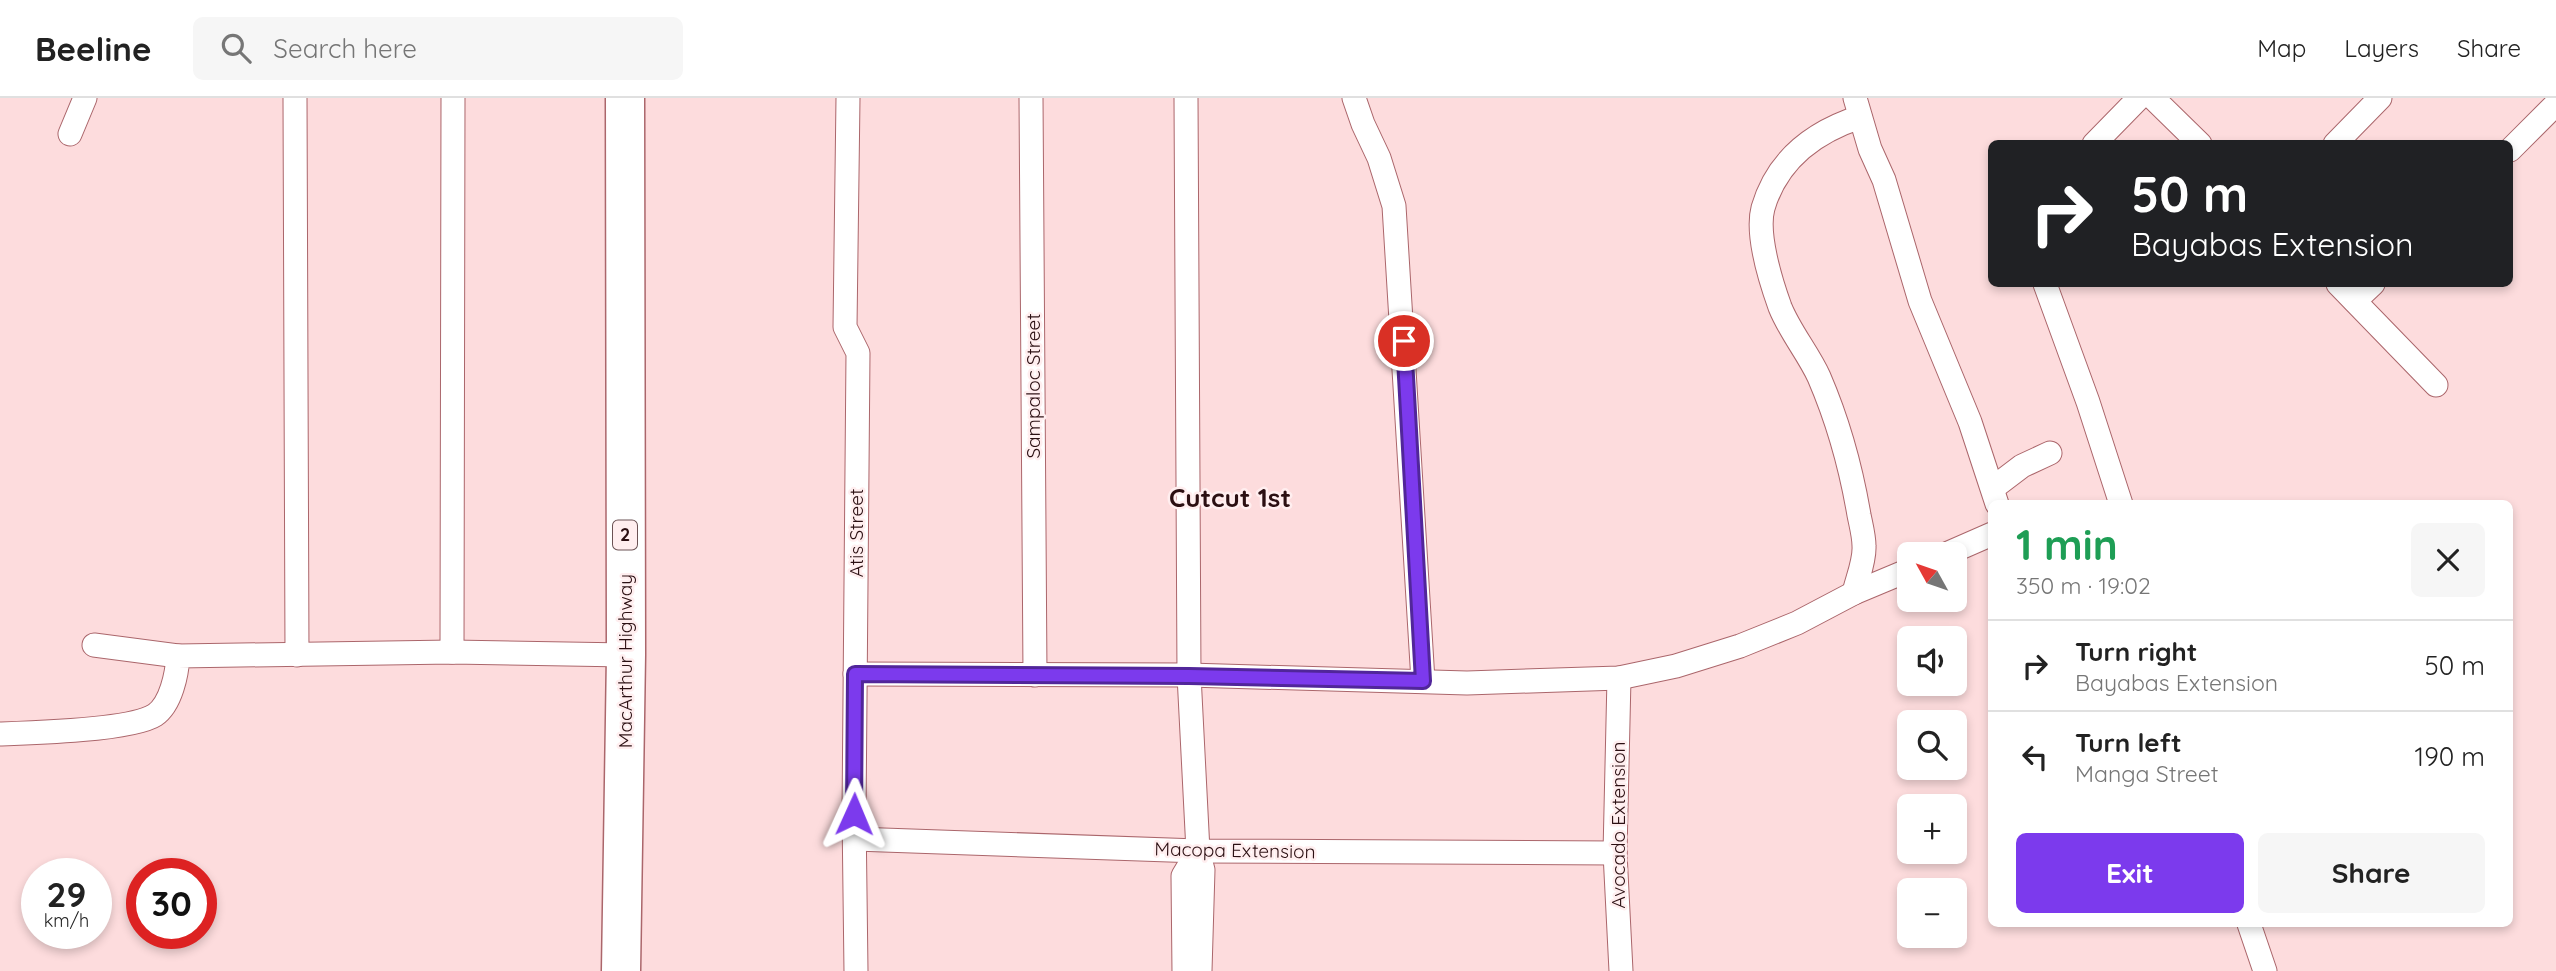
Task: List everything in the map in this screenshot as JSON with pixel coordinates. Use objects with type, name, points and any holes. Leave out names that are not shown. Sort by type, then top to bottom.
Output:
[{"type":"highway","name":"MacArthur Highway","points":[[621,971],[625,655],[625,98]]},
{"type":"street","points":[[70,134],[85,98]]},
{"type":"street","points":[[295,98],[297,655]]},
{"type":"street","points":[[452,652],[453,98]]},
{"type":"street","name":"Atis Street","points":[[848,98],[845,327],[858,353],[856,971]]},
{"type":"street","name":"Sampaloc Street","points":[[1031,98],[1035,675]]},
{"type":"street","points":[[1186,98],[1189,676],[1198,851],[1203,870],[1200,971]]},
{"type":"street","points":[[1354,98],[1379,158],[1394,206],[1423,681]]},
{"type":"street","points":[[2098,140],[2139,98]]},
{"type":"street","points":[[2153,98],[2196,140]]},
{"type":"street","points":[[2339,140],[2380,98]]},
{"type":"street","points":[[2513,147],[2556,104]]},
{"type":"street","points":[[1854,593],[1865,548],[1854,483],[1843,442],[1818,376],[1781,309],[1770,276],[1762,237],[1763,210],[1787,164],[1798,150],[1857,107],[1884,180],[1920,301],[1970,422],[1995,496],[2022,466],[2050,453]]},
{"type":"street","points":[[2046,287],[2120,500]]},
{"type":"street","points":[[2342,287],[2436,385]]},
{"type":"street","points":[[2355,301],[2370,287]]},
{"type":"street","points":[[1967,545],[1988,536]]},
{"type":"street","points":[[1865,548],[1886,579]]},
{"type":"street","points":[[855,674],[1189,676],[1467,683],[1619,678],[1676,666],[1740,646],[1797,623],[1854,593],[1897,575]]},
{"type":"street","points":[[94,645],[178,656],[452,652],[625,655]]},
{"type":"street","points":[[0,734],[54,732],[141,721],[156,714],[166,702],[178,656]]},
{"type":"street","name":"Avocado Extension","points":[[1619,678],[1615,853],[1621,971]]},
{"type":"street","name":"Macopa Extension","points":[[855,839],[1198,851],[1615,853]]},
{"type":"street","points":[[1184,971],[1183,876],[1198,851]]},
{"type":"street","points":[[2250,927],[2265,971]]},
{"type":"district","name":"Cutcut 1st","points":[[1230,498]]},
{"type":"route","points":[[854,814],[855,674],[1189,676],[1423,681],[1404,341]]}]
